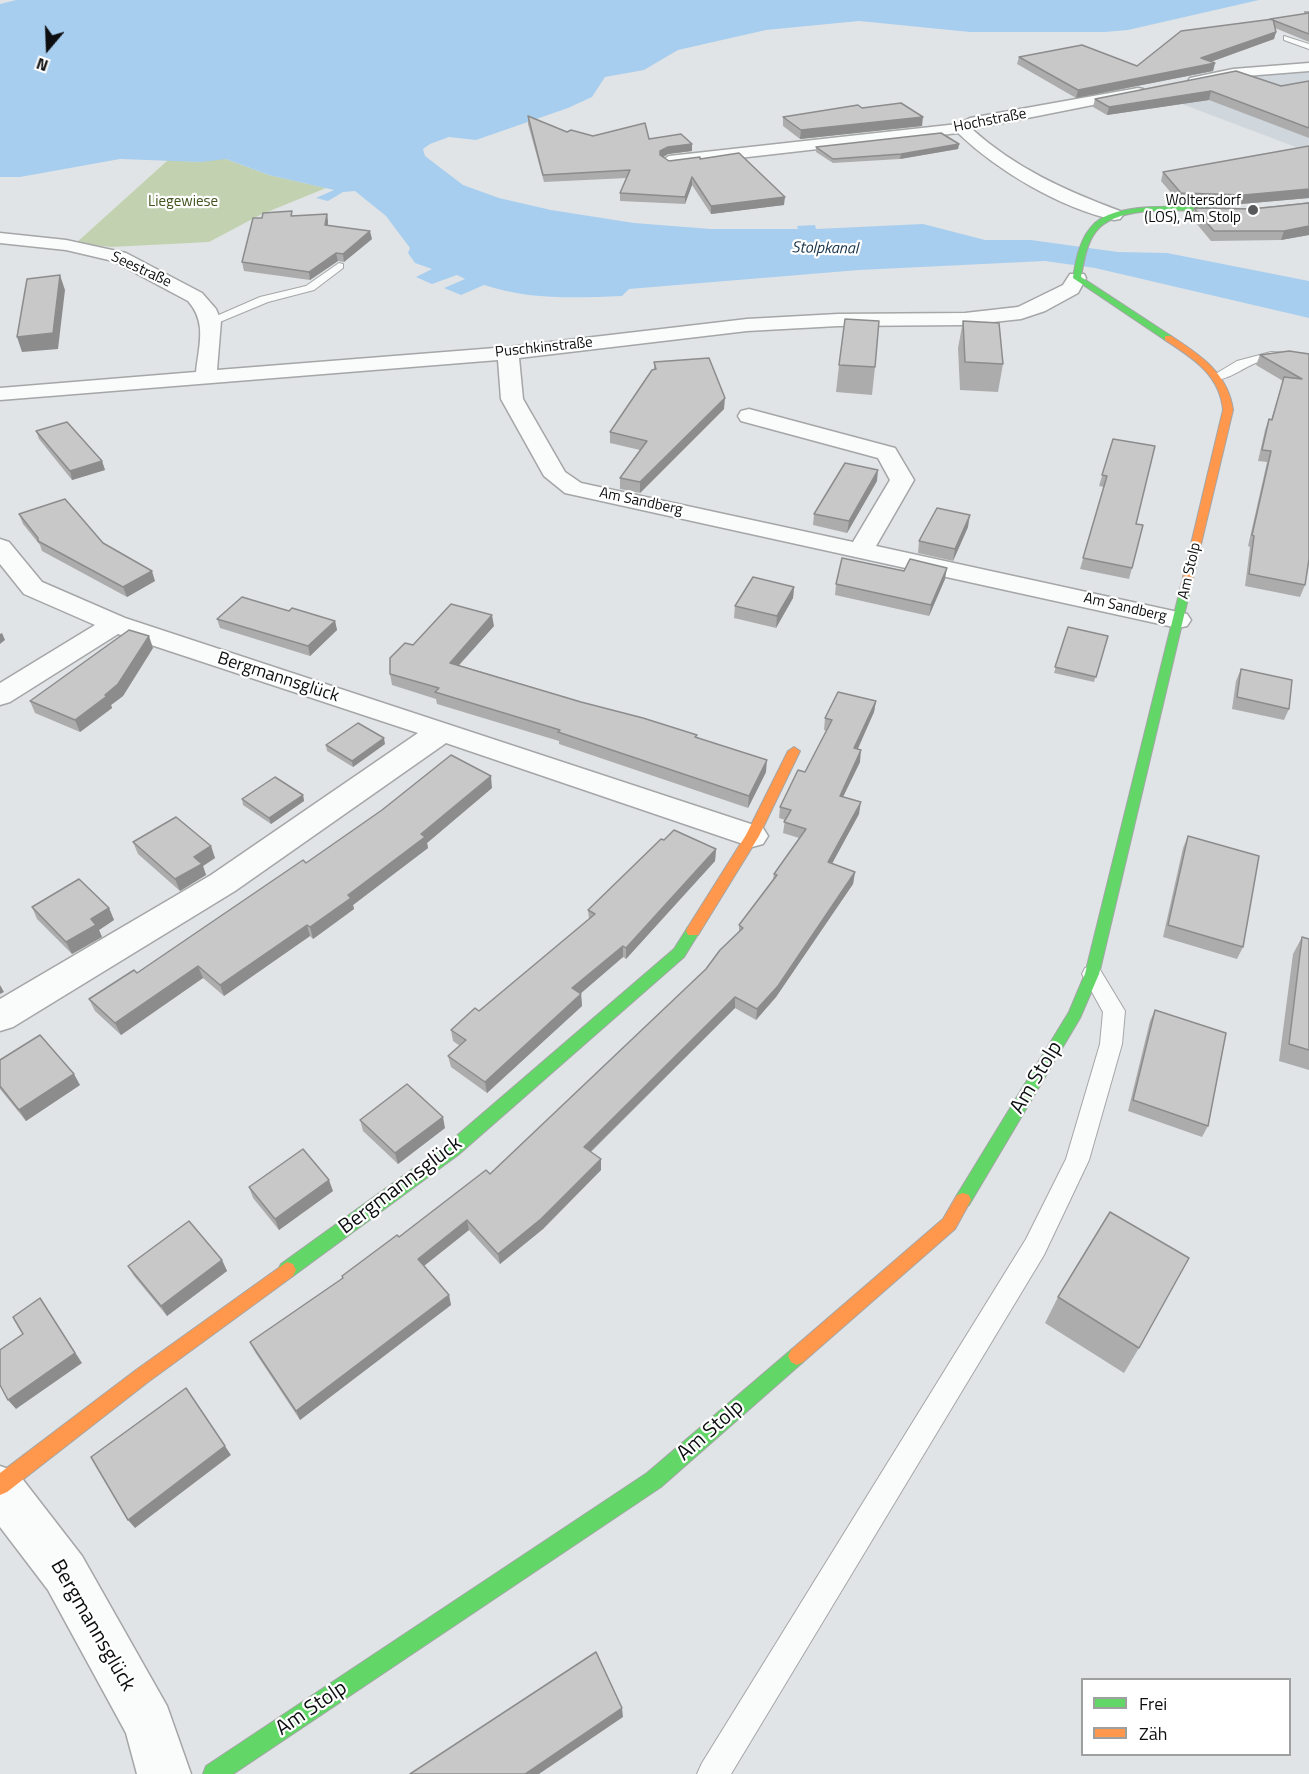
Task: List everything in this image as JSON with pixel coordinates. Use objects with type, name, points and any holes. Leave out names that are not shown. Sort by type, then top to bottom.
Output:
[{"type":"main road","points":[[1218,376],[1181,346],[1078,275],[1087,238],[1104,219],[1114,215],[1154,211],[1242,210],[1309,205]]},
{"type":"main road","name":"Am Stolp","points":[[214,1774],[654,1480],[949,1224],[1076,1014],[1092,974],[1228,410],[1228,394],[1218,376]]},
{"type":"main road","name":"Bergmannsglück","points":[[0,1487],[142,1376],[452,1150],[679,953],[752,836],[794,751]]},
{"type":"street","points":[[1177,84],[1233,73],[1309,67]]},
{"type":"street","name":"Hochstraße","points":[[669,161],[962,128],[970,123],[1155,89]]},
{"type":"street","points":[[962,128],[980,146],[1028,178],[1114,215]]},
{"type":"street","name":"Seestraße","points":[[0,238],[66,245],[119,257],[195,297],[206,309],[211,321]]},
{"type":"street","name":"Puschkinstraße","points":[[0,394],[508,353],[747,325],[838,320],[965,319],[1021,313],[1038,307],[1071,289],[1078,275]]},
{"type":"street","points":[[206,378],[211,321]]},
{"type":"street","name":"Am Sandberg","points":[[508,353],[512,399],[556,476],[573,488],[1178,620]]},
{"type":"street","points":[[749,416],[887,453],[902,480],[861,550]]},
{"type":"street","name":"Bergmannsglück","points":[[0,547],[33,588],[115,624],[752,836]]},
{"type":"street","points":[[0,696],[115,624]]},
{"type":"street","points":[[0,1017],[223,883],[442,731]]},
{"type":"street","name":"Bergmannsglück","points":[[0,1487],[65,1573],[148,1724],[164,1774]]},
{"type":"lane","points":[[1287,38],[1309,47]]},
{"type":"lane","points":[[211,321],[264,299],[310,288],[339,266]]},
{"type":"lane","points":[[1218,376],[1247,360],[1271,354],[1309,358]]},
{"type":"lane","points":[[713,1774],[1035,1247],[1077,1160],[1112,1044],[1114,1011],[1092,974]]},
{"type":"shaded area","points":[[1309,70],[1309,152],[1150,92],[1244,73]]},
{"type":"green space","name":"Liegewiese","points":[[226,159],[269,175],[326,188],[260,215],[209,242],[111,247],[76,243],[168,160],[201,162]]},
{"type":"water","name":"Stolpkanal","points":[[16,0],[1259,0],[1128,30],[1105,32],[970,32],[859,21],[766,30],[678,50],[644,70],[605,77],[592,97],[568,108],[476,140],[449,137],[423,149],[425,156],[463,185],[499,198],[551,210],[634,223],[711,229],[798,229],[797,226],[815,225],[816,229],[923,224],[985,240],[1031,240],[1118,252],[1167,253],[1309,281],[1309,318],[1095,268],[1045,261],[859,270],[629,289],[622,296],[535,296],[484,285],[461,295],[444,288],[465,279],[457,275],[432,284],[416,277],[432,269],[415,263],[408,253],[410,248],[386,216],[355,191],[343,192],[328,201],[316,198],[334,190],[269,175],[226,159],[201,162],[120,159],[20,177],[0,177],[0,4]]},
{"type":"building","points":[[1309,13],[1309,34],[1270,19]]},
{"type":"building","points":[[1273,19],[1276,32],[1201,58],[1215,63],[1078,90],[1019,57],[1082,45],[1137,66],[1181,31]]},
{"type":"building","points":[[1236,71],[1281,86],[1309,81],[1309,128],[1211,91],[1109,107],[1095,99]]},
{"type":"building","points":[[901,103],[923,117],[801,130],[783,117],[858,105],[862,108]]},
{"type":"building","points":[[528,116],[567,132],[571,130],[593,136],[645,123],[649,139],[681,134],[692,144],[668,147],[660,151],[660,155],[669,161],[739,153],[785,197],[711,206],[692,177],[685,197],[620,193],[630,170],[543,175]]},
{"type":"building","points":[[941,133],[959,144],[901,154],[833,159],[816,147]]},
{"type":"building","points":[[1309,146],[1309,189],[1244,195],[1181,193],[1163,172]]},
{"type":"building","points":[[1309,203],[1309,226],[1284,231],[1214,231],[1194,208],[1252,209]]},
{"type":"building","points":[[292,211],[291,216],[327,214],[325,225],[370,231],[343,254],[336,253],[309,272],[242,262],[253,218],[262,218],[263,213]]},
{"type":"building","points":[[60,275],[53,333],[17,337],[27,279]]},
{"type":"building","points":[[845,319],[879,321],[875,367],[839,365]]},
{"type":"building","points":[[963,321],[999,323],[1003,364],[965,362]]},
{"type":"building","points":[[1289,351],[1309,354],[1309,559],[1305,585],[1249,574],[1254,536],[1252,535],[1271,451],[1262,450],[1269,419],[1272,420],[1284,377],[1302,379],[1260,355]]},
{"type":"building","points":[[709,358],[725,398],[640,482],[620,478],[647,441],[610,432],[652,370],[656,369],[654,362]]},
{"type":"building","points":[[67,422],[102,461],[70,471],[36,431]]},
{"type":"building","points":[[1113,439],[1155,446],[1136,524],[1143,525],[1132,568],[1083,558],[1107,476],[1102,475]]},
{"type":"building","points":[[845,463],[878,470],[849,521],[814,514]]},
{"type":"building","points":[[65,499],[103,543],[152,571],[123,587],[38,541],[19,514]]},
{"type":"building","points":[[937,508],[970,515],[955,549],[919,541]]},
{"type":"building","points":[[842,558],[904,571],[910,559],[947,568],[931,605],[836,584]]},
{"type":"building","points":[[753,577],[794,587],[777,616],[735,606]]},
{"type":"building","points":[[242,597],[289,611],[292,608],[335,621],[308,646],[217,619]]},
{"type":"building","points":[[451,604],[492,615],[450,663],[643,718],[767,760],[749,796],[558,732],[560,730],[435,692],[439,688],[390,674],[390,658],[405,643],[413,645]]},
{"type":"building","points":[[1068,627],[1108,636],[1096,677],[1055,667]]},
{"type":"building","points":[[129,630],[149,636],[118,684],[105,695],[107,696],[75,720],[30,701]]},
{"type":"building","points":[[1241,669],[1292,680],[1289,709],[1237,697]]},
{"type":"building","points":[[838,692],[876,701],[854,748],[861,750],[840,796],[861,802],[828,862],[855,872],[778,986],[757,1009],[735,997],[584,1147],[601,1159],[541,1219],[498,1254],[467,1220],[418,1259],[449,1295],[296,1411],[250,1342],[343,1278],[342,1276],[397,1235],[399,1237],[486,1170],[490,1174],[706,969],[720,950],[743,928],[739,925],[777,875],[774,874],[806,829],[784,822],[791,810],[780,807],[798,770],[805,772],[832,720],[825,718]]},
{"type":"building","points":[[358,723],[384,738],[352,761],[326,745]]},
{"type":"building","points":[[451,755],[491,776],[421,834],[425,837],[348,895],[351,898],[310,927],[307,925],[220,985],[198,966],[115,1023],[89,999],[134,970],[137,973],[303,860],[306,863],[382,810]]},
{"type":"building","points":[[275,777],[303,795],[269,818],[242,799]]},
{"type":"building","points":[[176,817],[211,846],[194,857],[202,864],[175,879],[133,842]]},
{"type":"building","points":[[674,830],[716,849],[626,948],[623,946],[572,988],[581,994],[485,1082],[448,1056],[466,1040],[451,1030],[475,1008],[479,1011],[595,914],[588,910],[661,839],[664,840]]},
{"type":"building","points":[[1188,836],[1259,856],[1243,947],[1168,925]]},
{"type":"building","points":[[79,879],[109,908],[91,919],[96,925],[66,942],[32,907]]},
{"type":"building","points":[[1302,937],[1309,939],[1309,1050],[1289,1044]]},
{"type":"building","points":[[1155,1010],[1226,1033],[1208,1126],[1133,1100]]},
{"type":"building","points":[[40,1035],[74,1074],[19,1110],[0,1086],[0,1060]]},
{"type":"building","points":[[407,1084],[443,1117],[395,1153],[360,1120]]},
{"type":"building","points":[[303,1149],[329,1180],[275,1219],[249,1187]]},
{"type":"building","points":[[1110,1212],[1189,1258],[1139,1348],[1058,1297]]},
{"type":"building","points":[[189,1221],[222,1260],[161,1306],[128,1266]]},
{"type":"building","points":[[40,1298],[75,1353],[8,1400],[0,1385],[0,1350],[23,1334],[13,1317]]},
{"type":"building","points":[[186,1388],[225,1446],[128,1520],[91,1457]]},
{"type":"building","points":[[596,1652],[622,1708],[525,1774],[410,1774]]},
{"type":"traffic: fast","points":[[1168,338],[1077,278],[1084,246],[1097,226],[1116,215],[1150,210],[1249,211],[1309,205]]},
{"type":"traffic: fast","points":[[963,1200],[1075,1014],[1092,974],[1186,586]]},
{"type":"traffic: fast","points":[[287,1270],[452,1150],[679,953],[693,931]]},
{"type":"traffic: fast","points":[[214,1774],[654,1480],[797,1356]]},
{"type":"traffic: slow","points":[[1168,338],[1199,359],[1216,377],[1223,387],[1228,410],[1186,586]]},
{"type":"traffic: slow","points":[[693,931],[752,836],[794,751]]},
{"type":"traffic: slow","points":[[797,1356],[949,1224],[963,1200]]},
{"type":"traffic: slow","points":[[0,1485],[142,1376],[287,1270]]},
{"type":"place","name":"Woltersdorf (LOS), Am Stolp","points":[[1253,210]]}]
